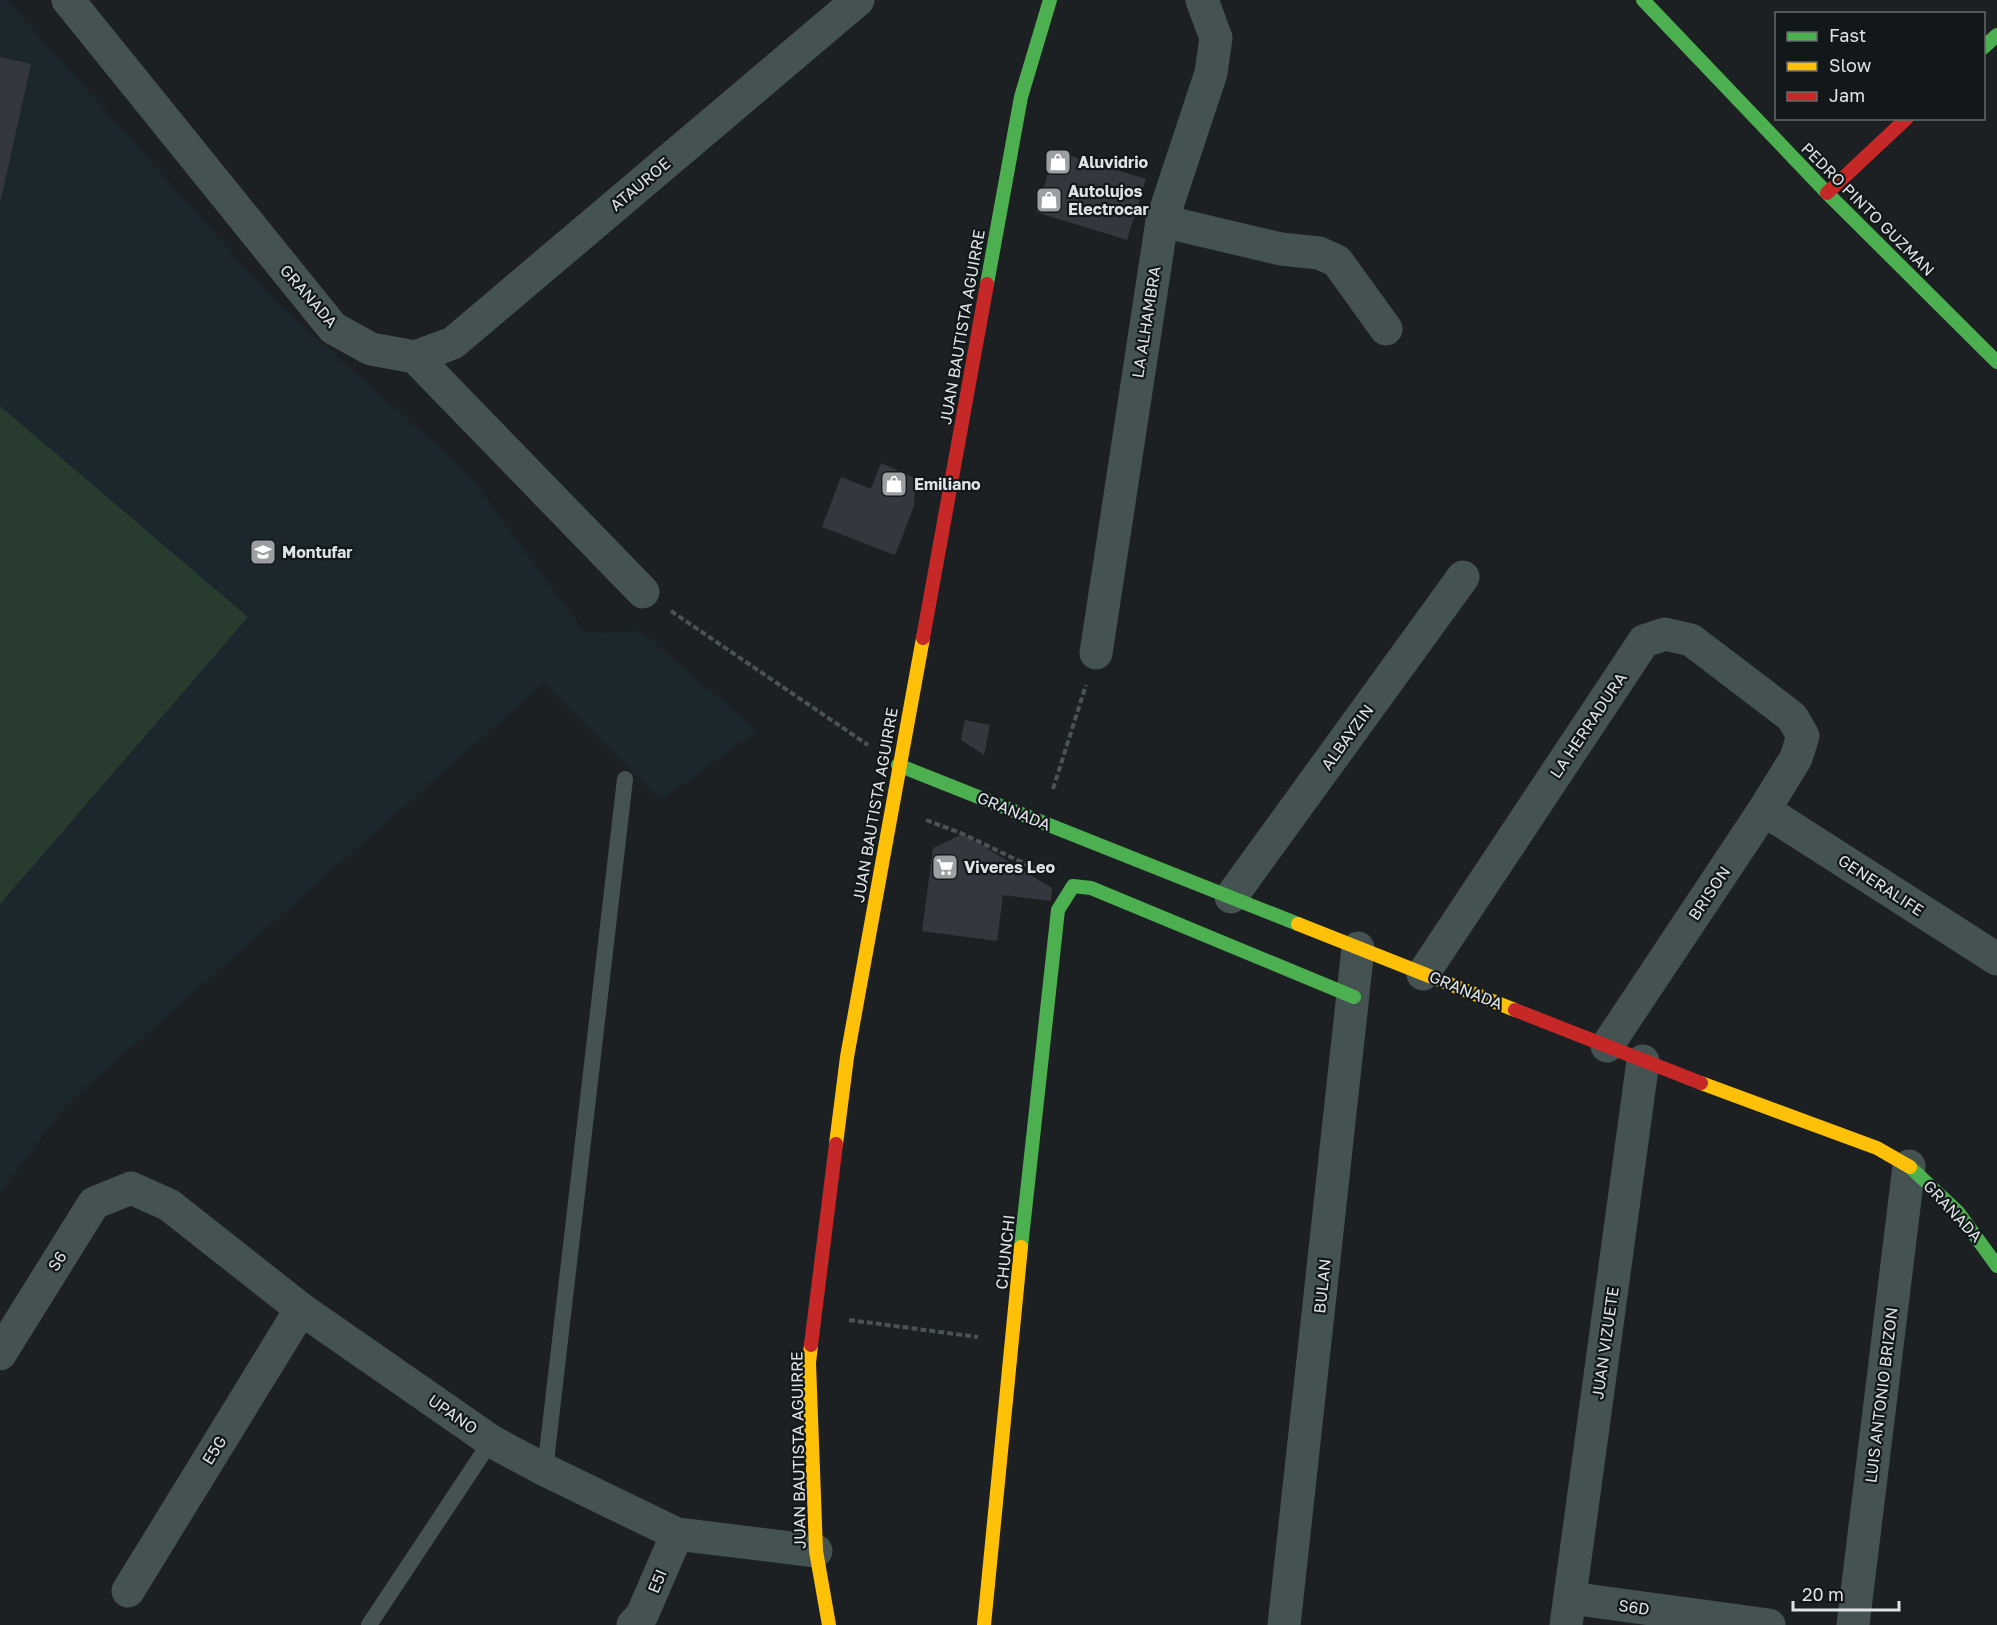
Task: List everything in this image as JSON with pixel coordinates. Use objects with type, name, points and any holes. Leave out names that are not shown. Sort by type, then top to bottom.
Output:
[{"type":"street","name":"GRANADA","points":[[68,0],[333,328],[371,349],[415,357]]},
{"type":"street","name":"ATAUROE","points":[[415,357],[453,343],[858,0]]},
{"type":"street","name":"JUAN BAUTISTA AGUIRRE","points":[[829,1625],[816,1551],[809,1363],[847,1057],[898,765],[1021,97],[1050,0]]},
{"type":"street","name":"LA ALHAMBRA","points":[[1096,653],[1162,221],[1211,73],[1216,38],[1202,0]]},
{"type":"street","name":"PEDRO PINTO GUZMAN","points":[[1643,0],[1827,193],[1997,362]]},
{"type":"street","points":[[1985,45],[1997,34]]},
{"type":"street","points":[[1827,193],[1905,120]]},
{"type":"street","points":[[1162,221],[1281,249],[1318,253],[1337,261],[1386,329]]},
{"type":"street","points":[[415,357],[643,591]]},
{"type":"street","name":"ALBAYZIN","points":[[1231,897],[1463,577]]},
{"type":"street","name":"LA HERRADURA","points":[[1423,974],[1644,641],[1665,634],[1691,640],[1792,717],[1803,736]]},
{"type":"street","name":"BRISON","points":[[1607,1046],[1764,810],[1796,758],[1803,736]]},
{"type":"street","name":"GRANADA","points":[[898,765],[1607,1046],[1877,1148],[1908,1166],[1991,1241],[1997,1266]]},
{"type":"street","name":"GENERALIFE","points":[[1764,810],[1997,959]]},
{"type":"street","points":[[1073,886],[1091,888],[1354,997]]},
{"type":"street","name":"CHUNCHI","points":[[984,1625],[1011,1341],[1058,910],[1073,886]]},
{"type":"street","name":"BULAN","points":[[1284,1625],[1358,948]]},
{"type":"street","name":"JUAN VIZUETE","points":[[1568,1612],[1643,1060]]},
{"type":"street","name":"LUIS ANTONIO BRIZON","points":[[1853,1625],[1908,1166]]},
{"type":"street","name":"UPANO","points":[[131,1188],[169,1205],[301,1309],[491,1441],[545,1470],[676,1534],[816,1551]]},
{"type":"street","name":"S6","points":[[0,1354],[94,1203],[131,1188]]},
{"type":"street","name":"E5G","points":[[128,1591],[301,1309]]},
{"type":"street","name":"E5I","points":[[633,1625],[642,1615],[676,1534]]},
{"type":"street","name":"S6D","points":[[1568,1612],[1769,1625]]},
{"type":"lane","points":[[545,1470],[625,779]]},
{"type":"lane","points":[[369,1625],[491,1441]]},
{"type":"path","points":[[643,591],[898,765]]},
{"type":"path","points":[[1042,822],[1096,653]]},
{"type":"path","points":[[963,834],[1073,886]]},
{"type":"path","points":[[815,1315],[1011,1341]]},
{"type":"shaded area","name":"Montufar","points":[[0,0],[7,0],[274,300],[467,472],[585,633],[641,631],[757,731],[661,800],[544,683],[65,1106],[0,1193]]},
{"type":"green space","points":[[0,406],[248,617],[0,904]]},
{"type":"building","points":[[0,57],[31,64],[1,199],[0,199]]},
{"type":"building","points":[[1055,151],[1146,179],[1127,240],[1036,212]]},
{"type":"building","points":[[881,463],[915,478],[914,506],[895,555],[822,527],[841,477],[871,489]]},
{"type":"building","points":[[965,720],[990,725],[984,755],[961,740]]},
{"type":"building","points":[[963,834],[1052,888],[1051,901],[1003,895],[997,941],[922,931],[933,848]]},
{"type":"traffic: fast","points":[[987,284],[1021,97],[1050,0]]},
{"type":"traffic: fast","points":[[1643,0],[1827,193],[1997,362]]},
{"type":"traffic: fast","points":[[1985,46],[1997,35]]},
{"type":"traffic: fast","points":[[898,765],[1298,924]]},
{"type":"traffic: fast","points":[[1021,1247],[1058,910],[1073,886],[1091,888],[1354,997]]},
{"type":"traffic: fast","points":[[1910,1167],[1958,1212],[1997,1266]]},
{"type":"traffic: slow","points":[[836,1144],[847,1057],[923,638]]},
{"type":"traffic: slow","points":[[1298,924],[1515,1010]]},
{"type":"traffic: slow","points":[[1701,1083],[1877,1148],[1910,1167]]},
{"type":"traffic: slow","points":[[984,1625],[1021,1247]]},
{"type":"traffic: slow","points":[[811,1345],[809,1363],[816,1551],[829,1625]]},
{"type":"traffic: jam","points":[[1827,193],[1905,120]]},
{"type":"traffic: jam","points":[[923,638],[987,284]]},
{"type":"traffic: jam","points":[[1515,1010],[1701,1083]]},
{"type":"traffic: jam","points":[[811,1345],[836,1144]]},
{"type":"place","name":"Aluvidrio","points":[[1058,162]]},
{"type":"place","name":"Autolujos Electrocar","points":[[1049,200]]},
{"type":"place","name":"Emiliano","points":[[894,484]]},
{"type":"place","name":"Montufar","points":[[263,552]]},
{"type":"place","name":"Viveres Leo","points":[[945,867]]}]
